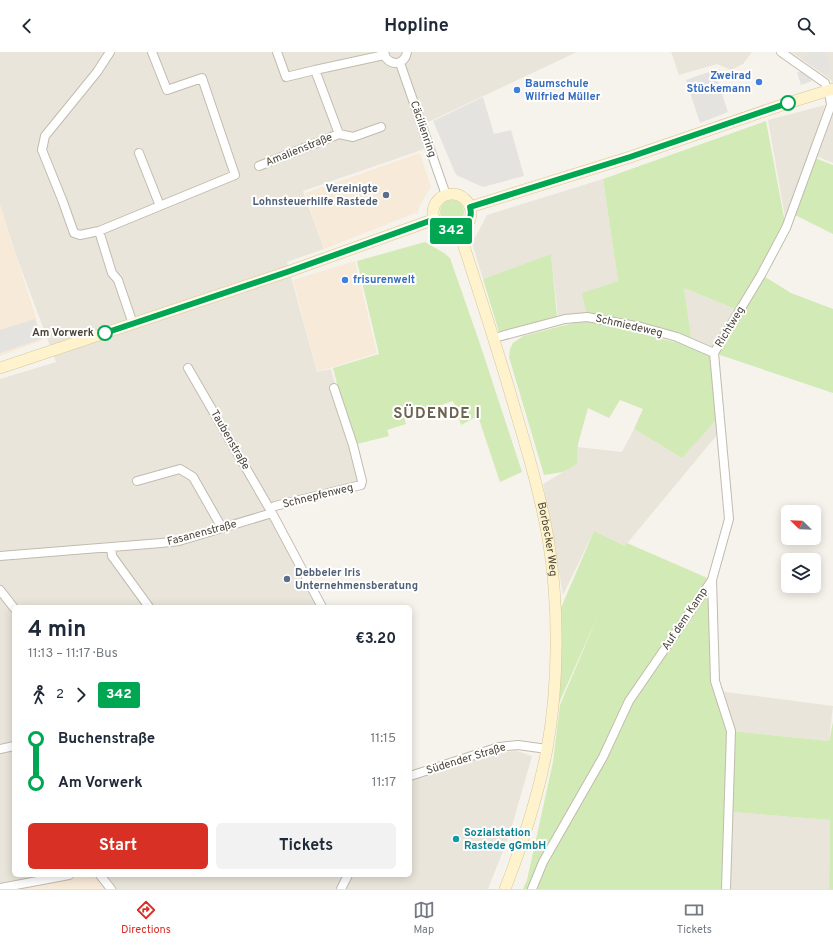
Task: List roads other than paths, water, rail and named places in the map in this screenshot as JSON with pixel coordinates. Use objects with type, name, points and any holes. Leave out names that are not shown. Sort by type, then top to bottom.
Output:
[{"type":"street","points":[[110,52],[97,72],[45,136],[42,150],[74,233],[80,235],[98,231],[235,175],[202,78],[166,90],[152,52]]},
{"type":"street","points":[[277,52],[286,77],[384,54],[391,62],[400,63],[404,60],[407,52]]},
{"type":"street","points":[[470,207],[630,157],[830,89],[825,83],[781,52]]},
{"type":"street","name":"Cäcilienring","points":[[400,63],[446,195]]},
{"type":"street","name":"Amalienstraße","points":[[316,70],[339,134]]},
{"type":"street","name":"Richtweg","points":[[712,580],[729,519],[714,353],[761,275],[786,228],[831,105],[830,89]]},
{"type":"street","name":"Amalienstraße","points":[[259,166],[339,134],[353,137],[381,127]]},
{"type":"street","points":[[139,153],[160,206]]},
{"type":"street","points":[[455,194],[460,196],[466,200],[470,207],[471,217],[464,228],[459,231],[453,232],[442,228],[435,219],[435,206],[438,201],[446,195],[455,194]]},
{"type":"street","points":[[0,368],[290,271],[435,219]]},
{"type":"street","points":[[98,231],[112,273],[118,280],[133,324]]},
{"type":"street","name":"Borbecker Weg","points":[[459,231],[494,338],[537,485],[548,540],[555,610],[556,651],[547,749],[538,789],[518,857],[505,889]]},
{"type":"street","name":"Schmiedeweg","points":[[494,338],[565,319],[587,317],[641,327],[677,337],[714,353]]},
{"type":"street","name":"Taubenstraße","points":[[188,368],[271,511]]},
{"type":"street","name":"Schnepfenweg","points":[[271,511],[274,506],[361,485],[362,481],[353,445],[334,388]]},
{"type":"street","points":[[137,481],[180,468],[193,477],[222,528]]},
{"type":"street","points":[[271,511],[321,605]]},
{"type":"street","name":"Fasanenstraße","points":[[0,556],[179,541],[271,511]]},
{"type":"street","points":[[111,547],[112,556],[148,605]]},
{"type":"street","name":"Auf dem Kamp","points":[[532,889],[543,862],[603,758],[629,701],[712,580]]},
{"type":"street","name":"Auf dem Kamp","points":[[712,580],[715,681],[731,731],[726,889]]},
{"type":"street","points":[[0,590],[12,605]]},
{"type":"street","name":"Südender Straße","points":[[412,775],[499,747],[518,745],[547,749]]},
{"type":"street","points":[[0,750],[12,747]]},
{"type":"street","points":[[0,888],[58,877]]},
{"type":"street","points":[[102,877],[111,889]]},
{"type":"street","points":[[341,889],[347,877]]},
{"type":"place","name":"Zweirad Stückemann","points":[[759,82]]},
{"type":"place","name":"Baumschule Wilfried Müller","points":[[517,90]]},
{"type":"place","name":"Vereinigte Lohnsteuerhilfe Rastede","points":[[386,195]]},
{"type":"place","name":"frisurenwelt","points":[[345,280]]},
{"type":"place","name":"Am Vorwerk","points":[[105,333]]},
{"type":"place","name":"Debbeler Iris Unternehmensberatung","points":[[287,579]]},
{"type":"place","name":"Sozialstation Rastede gGmbH","points":[[456,839]]},
{"type":"district","name":"SÜDENDE I","points":[[437,414]]}]
